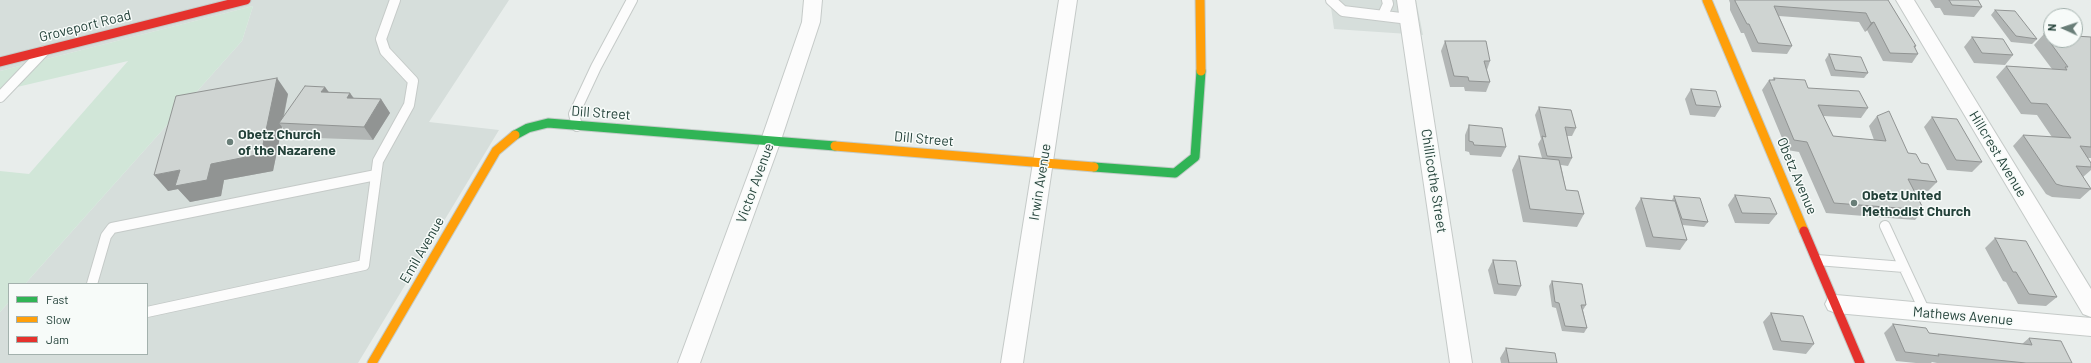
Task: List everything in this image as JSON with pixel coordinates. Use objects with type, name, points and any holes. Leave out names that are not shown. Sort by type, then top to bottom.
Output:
[{"type":"street","name":"Groveport Road","points":[[0,62],[246,0]]},
{"type":"street","name":"Victor Avenue","points":[[689,363],[771,140],[811,22],[813,0]]},
{"type":"street","name":"Irwin Avenue","points":[[1012,363],[1068,0]]},
{"type":"street","name":"Dill Street","points":[[496,151],[510,138],[528,128],[548,123],[1175,173],[1195,157],[1201,89],[1200,0]]},
{"type":"street","name":"Chillicothe Street","points":[[1406,0],[1461,363]]},
{"type":"street","name":"Obetz Avenue","points":[[1707,0],[1860,363]]},
{"type":"street","name":"Hillcrest Avenue","points":[[1905,0],[2091,308]]},
{"type":"street","name":"Emil Avenue","points":[[372,363],[496,151]]},
{"type":"street","name":"Mathews Avenue","points":[[1836,304],[2091,327]]},
{"type":"lane","points":[[148,312],[364,265],[378,161],[409,105],[413,81],[385,51],[381,39],[395,0]]},
{"type":"lane","points":[[577,126],[574,114],[596,67],[632,0]]},
{"type":"lane","points":[[1332,0],[1337,7],[1343,11],[1383,15],[1390,18],[1409,20]]},
{"type":"lane","points":[[1383,15],[1388,4],[1387,0]]},
{"type":"lane","points":[[0,97],[44,51]]},
{"type":"lane","points":[[92,283],[106,236],[112,228],[376,175]]},
{"type":"lane","points":[[1886,226],[1925,312]]},
{"type":"lane","points":[[1817,260],[1904,267]]},
{"type":"shaded area","points":[[0,0],[509,0],[429,122],[499,130],[358,363],[0,363],[0,312],[8,303],[8,355],[148,355],[148,283],[26,283],[242,41],[253,6],[0,71]]},
{"type":"shaded area","points":[[1330,0],[1416,0],[1423,35],[1334,29]]},
{"type":"green space","points":[[253,6],[242,41],[26,283],[8,283],[8,303],[0,312],[0,171],[29,174],[128,61],[0,91],[0,71]]},
{"type":"building","points":[[1735,0],[1888,0],[1916,46],[1914,46],[1918,54],[1890,53],[1874,22],[1871,23],[1866,13],[1774,6],[1792,46],[1758,43]]},
{"type":"building","points":[[1949,0],[1978,0],[1982,7],[1952,5]]},
{"type":"building","points":[[1995,10],[2015,11],[2037,39],[2016,36]]},
{"type":"building","points":[[2083,36],[2091,37],[2091,147],[2080,146],[2091,163],[2091,167],[2076,166],[2091,189],[2056,184],[2023,135],[2071,138],[2047,104],[2031,103],[2006,66],[2067,70],[2065,67],[2068,67],[2054,48],[2083,48]]},
{"type":"building","points":[[1972,37],[2003,39],[2013,55],[1982,53]]},
{"type":"building","points":[[1445,41],[1486,41],[1490,61],[1484,61],[1490,82],[1469,81],[1468,77],[1454,76]]},
{"type":"building","points":[[1829,54],[1861,57],[1868,73],[1835,70]]},
{"type":"building","name":"Obetz Church of the Nazarene","points":[[277,78],[261,154],[211,164],[207,180],[175,186],[180,170],[154,175],[176,96]]},
{"type":"building","points":[[1774,78],[1805,80],[1808,88],[1859,91],[1868,108],[1818,105],[1833,136],[1886,141],[1877,116],[1889,111],[1908,153],[1916,154],[1921,163],[1928,164],[1937,182],[1908,179],[1924,210],[1834,203],[1807,142],[1794,140],[1769,80],[1775,80]]},
{"type":"building","points":[[305,86],[325,87],[321,92],[350,93],[347,98],[381,99],[364,127],[279,123]]},
{"type":"building","points":[[1691,89],[1716,91],[1721,107],[1696,105]]},
{"type":"building","points":[[1539,107],[1571,110],[1576,128],[1565,127],[1572,158],[1547,156],[1542,136],[1546,137]]},
{"type":"building","points":[[1932,117],[1957,119],[1982,162],[1956,160]]},
{"type":"building","points":[[1469,125],[1502,128],[1506,147],[1474,145],[1473,142],[1469,141]]},
{"type":"building","points":[[1519,156],[1559,160],[1566,190],[1578,191],[1584,214],[1530,209]]},
{"type":"building","points":[[1735,195],[1770,198],[1777,214],[1742,213]]},
{"type":"building","points":[[1674,196],[1700,198],[1708,222],[1682,219]]},
{"type":"building","points":[[1641,198],[1675,201],[1687,240],[1653,237]]},
{"type":"building","points":[[1995,238],[2026,241],[2057,297],[2029,294],[2016,272],[2013,272]]},
{"type":"building","points":[[1493,260],[1516,261],[1521,286],[1498,284]]},
{"type":"building","points":[[1552,281],[1582,284],[1586,305],[1581,305],[1587,328],[1565,326],[1559,303],[1555,302]]},
{"type":"building","points":[[1771,313],[1803,316],[1814,344],[1781,341]]},
{"type":"building","points":[[1893,324],[1926,328],[1929,333],[2032,345],[2029,338],[2061,341],[2072,363],[2026,363],[1905,352]]},
{"type":"building","points":[[1506,348],[1555,353],[1557,363],[1509,363]]},
{"type":"traffic: fast","points":[[1094,167],[1175,173],[1195,157],[1201,71]]},
{"type":"traffic: fast","points":[[515,135],[528,128],[548,123],[835,146]]},
{"type":"traffic: slow","points":[[1200,0],[1201,71]]},
{"type":"traffic: slow","points":[[1707,0],[1804,231]]},
{"type":"traffic: slow","points":[[372,363],[496,151],[515,135]]},
{"type":"traffic: slow","points":[[835,146],[1094,167]]},
{"type":"traffic: jam","points":[[0,62],[246,0]]},
{"type":"traffic: jam","points":[[1804,231],[1860,363]]},
{"type":"place","name":"Obetz Church of the Nazarene","points":[[230,142]]},
{"type":"place","name":"Obetz United Methodist Church","points":[[1854,203]]}]
